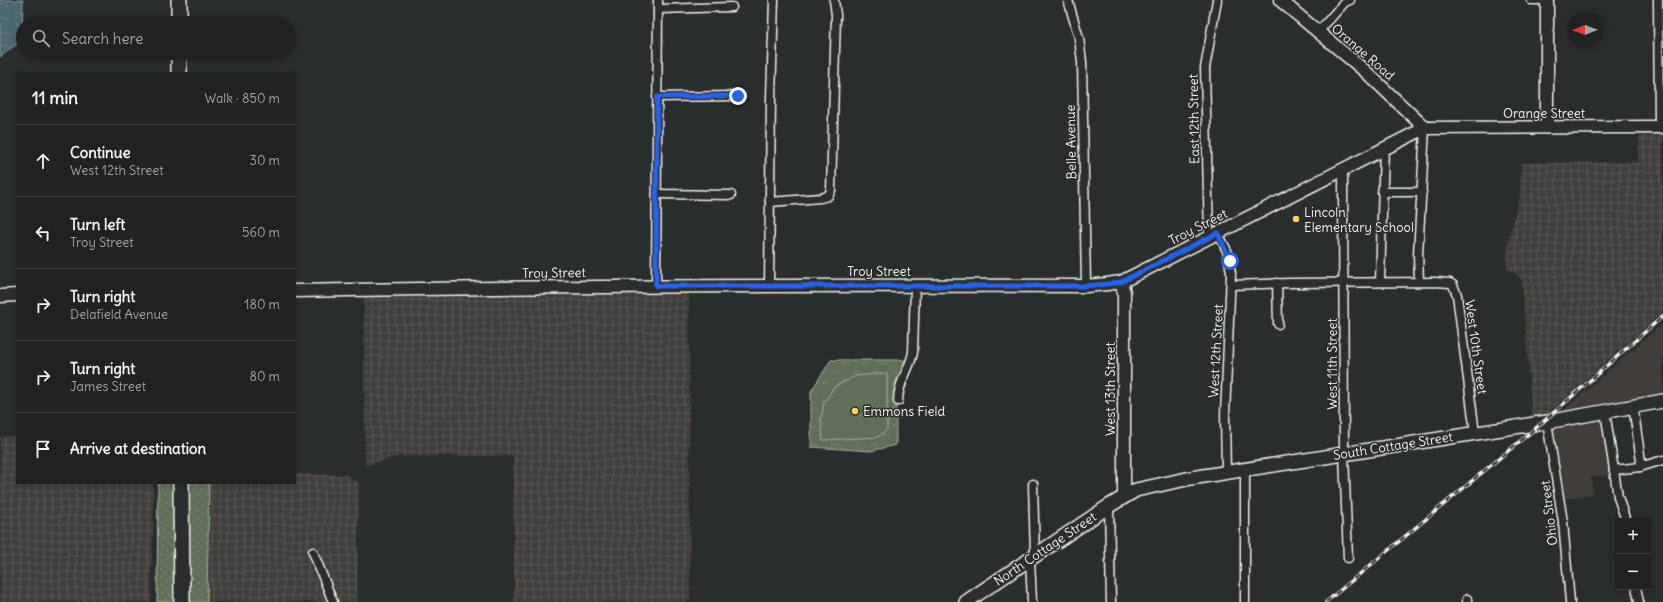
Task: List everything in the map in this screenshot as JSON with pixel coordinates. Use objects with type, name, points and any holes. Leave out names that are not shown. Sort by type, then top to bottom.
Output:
[{"type":"highway","points":[[179,0],[179,16]]},
{"type":"highway","points":[[178,72],[179,60]]},
{"type":"highway","points":[[182,484],[182,602]]},
{"type":"main road","name":"Orange Road","points":[[1280,0],[1365,71],[1425,128]]},
{"type":"main road","points":[[1547,0],[1547,127]]},
{"type":"main road","name":"Orange Street","points":[[1425,128],[1661,127]]},
{"type":"main road","name":"Troy Street","points":[[296,291],[769,285],[1086,286],[1121,282],[1425,128]]},
{"type":"main road","name":"West 13th Street","points":[[1121,282],[1124,292],[1124,496]]},
{"type":"main road","points":[[0,296],[16,295]]},
{"type":"main road","name":"South Cottage Street","points":[[1124,496],[1146,487],[1547,422],[1663,401]]},
{"type":"main road","name":"North Cottage Street","points":[[966,602],[1124,496]]},
{"type":"street","points":[[656,286],[658,0]]},
{"type":"street","points":[[769,285],[770,97],[774,0]]},
{"type":"street","points":[[770,202],[820,198],[828,196],[832,190],[836,15],[834,0]]},
{"type":"street","name":"Belle Avenue","points":[[1068,0],[1079,38],[1082,62],[1086,286]]},
{"type":"street","name":"East 12th Street","points":[[1213,235],[1205,68],[1217,0]]},
{"type":"street","points":[[1318,32],[1345,2],[1350,0]]},
{"type":"street","points":[[1531,0],[1540,0]]},
{"type":"street","points":[[1658,0],[1661,127]]},
{"type":"street","points":[[658,9],[732,7]]},
{"type":"street","points":[[657,97],[738,96]]},
{"type":"street","points":[[1419,282],[1418,254],[1425,128]]},
{"type":"street","points":[[1380,282],[1384,148]]},
{"type":"street","name":"West 11th Street","points":[[1343,169],[1344,454],[1348,558]]},
{"type":"street","points":[[1382,192],[1422,192]]},
{"type":"street","points":[[657,194],[731,195]]},
{"type":"street","name":"West 12th Street","points":[[1213,235],[1230,261],[1232,285],[1225,408],[1226,473]]},
{"type":"street","name":"West 10th Street","points":[[1232,285],[1344,282],[1450,283],[1455,288],[1475,433]]},
{"type":"street","points":[[1277,283],[1278,324]]},
{"type":"street","points":[[898,401],[899,387],[911,362],[913,352],[915,285]]},
{"type":"street","points":[[1633,406],[1642,461],[1640,466]]},
{"type":"street","points":[[1605,411],[1618,497],[1625,518]]},
{"type":"street","name":"Ohio Street","points":[[1547,422],[1563,522],[1570,602]]},
{"type":"street","points":[[1614,470],[1640,466],[1663,460]]},
{"type":"street","points":[[1245,470],[1245,602]]},
{"type":"street","points":[[1032,602],[1033,484]]},
{"type":"street","points":[[1110,506],[1111,602]]},
{"type":"street","points":[[313,552],[333,602]]},
{"type":"street","points":[[1636,590],[1638,602]]},
{"type":"shaded area","points":[[1640,123],[1663,123],[1663,312],[1544,417],[1532,420],[1522,281],[1517,274],[1509,270],[1507,264],[1509,238],[1520,195],[1521,163],[1638,162]]},
{"type":"shaded area","points":[[689,290],[690,602],[514,602],[513,456],[399,456],[365,466],[364,294]]},
{"type":"shaded area","points":[[1663,323],[1663,404],[1609,413],[1618,474],[1591,477],[1593,494],[1557,500],[1547,422],[1557,416]]},
{"type":"shaded area","points":[[16,436],[16,484],[153,484],[151,602],[0,602],[0,437]]},
{"type":"shaded area","points":[[296,474],[346,475],[359,483],[357,602],[207,602],[209,484],[296,484]]},
{"type":"green space","name":"Emmons Field","points":[[831,360],[907,360],[896,381],[896,445],[871,451],[811,447],[811,391]]},
{"type":"green space","name":"Emmons Field","points":[[887,373],[887,430],[878,437],[823,440],[821,419],[824,403],[834,387],[855,376]]},
{"type":"green space","points":[[158,484],[176,484],[175,602],[157,602]]},
{"type":"green space","points":[[187,484],[209,484],[207,602],[189,602]]},
{"type":"water","points":[[0,0],[23,0],[23,16],[16,16],[16,45],[0,57]]},
{"type":"railway","points":[[1326,602],[1543,422],[1663,316]]},
{"type":"place","name":"Lincoln Elementary School","points":[[1296,219]]},
{"type":"place","name":"Emmons Field","points":[[855,411]]},
{"type":"route","points":[[738,96],[657,97],[656,286],[1086,286],[1121,282],[1218,233],[1228,253],[1230,261]]}]
